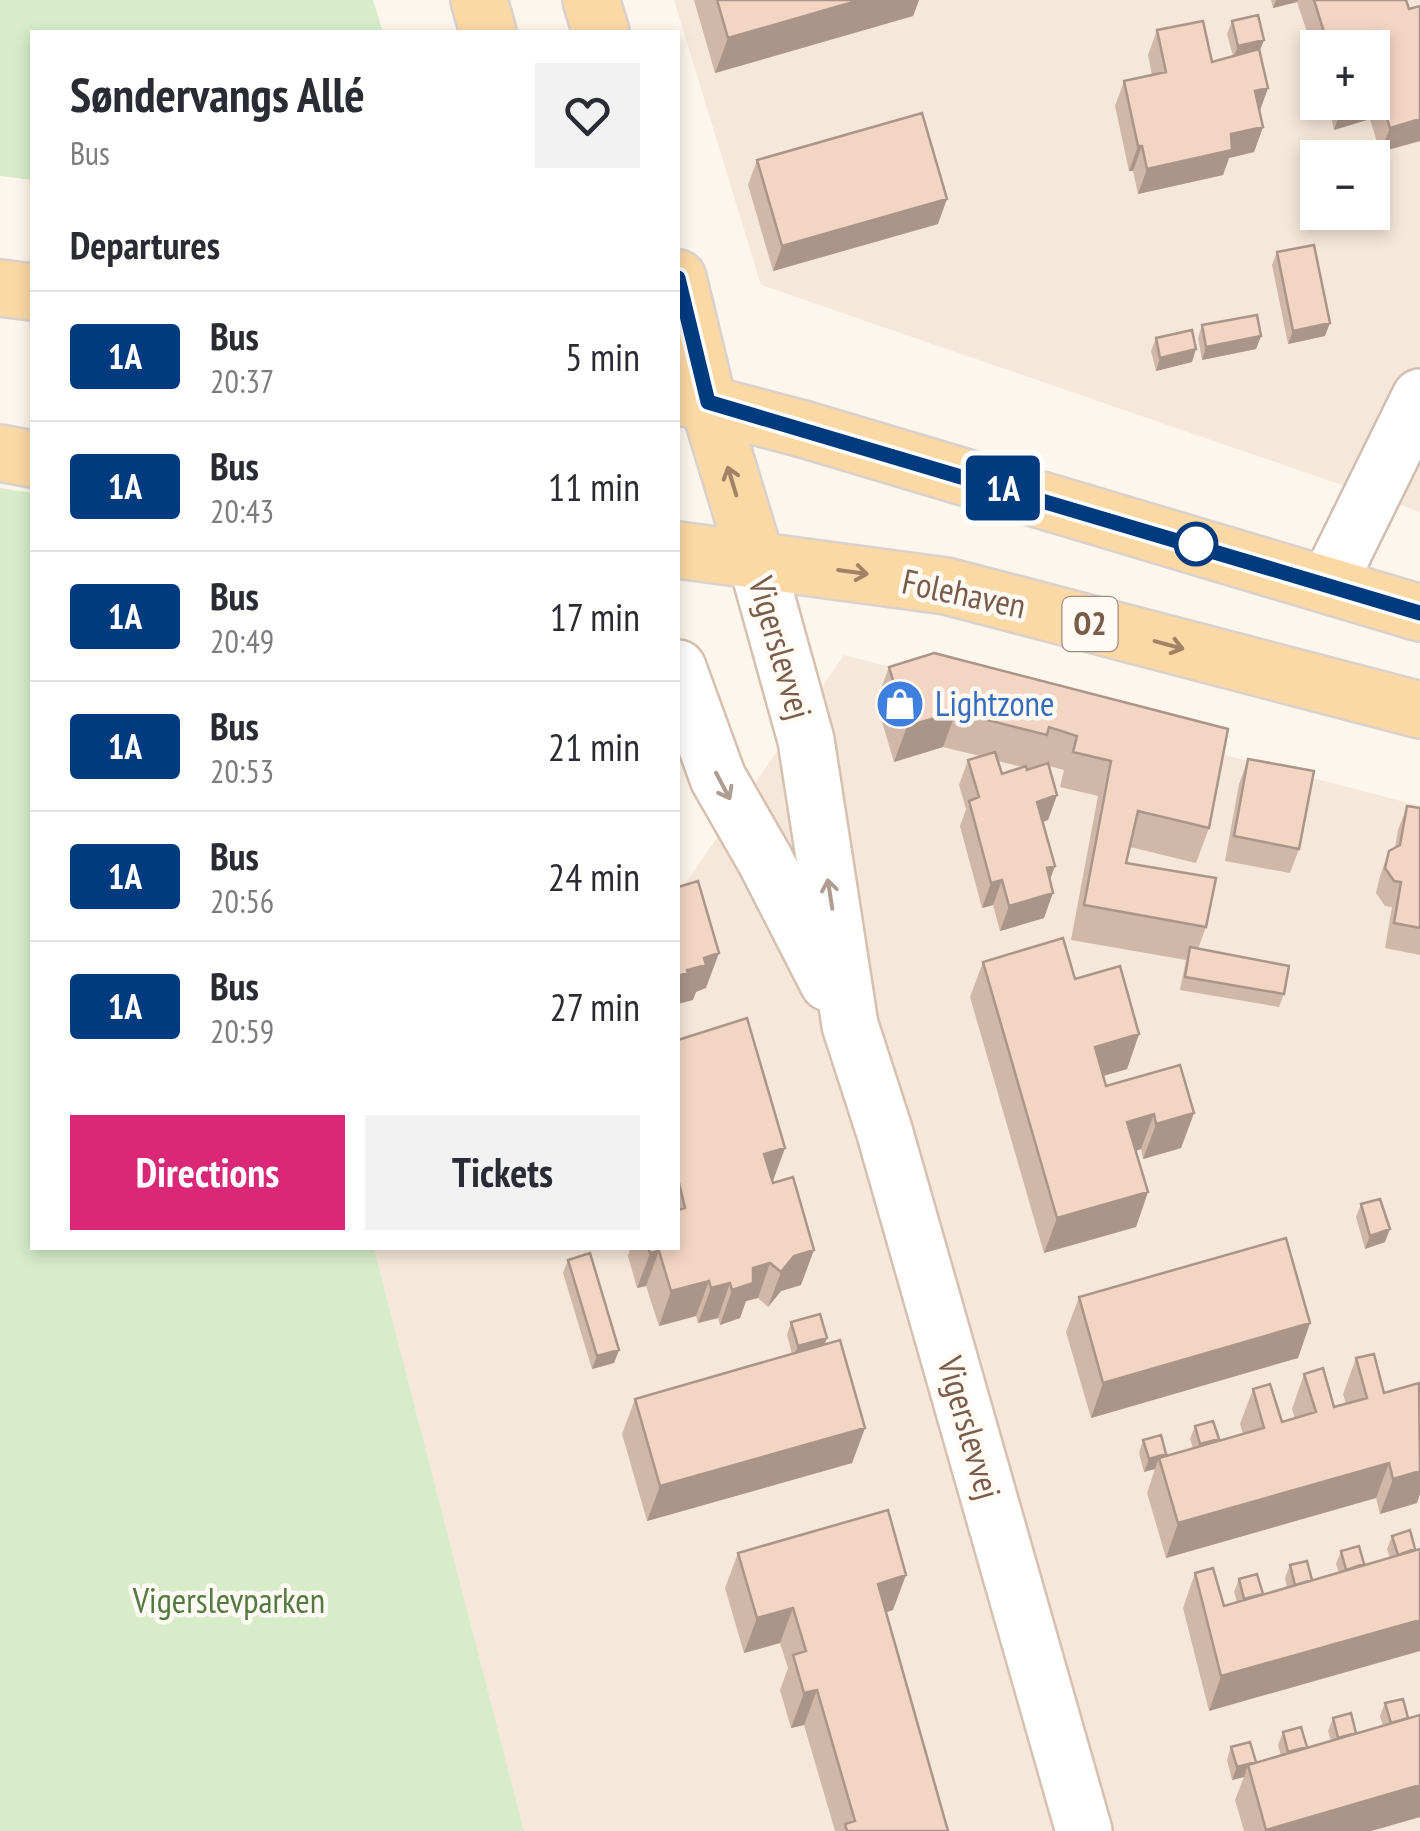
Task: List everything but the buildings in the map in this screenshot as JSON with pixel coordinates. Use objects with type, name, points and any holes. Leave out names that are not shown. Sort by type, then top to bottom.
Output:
[{"type":"main road","points":[[480,0],[488,30]]},
{"type":"main road","points":[[591,0],[600,30]]},
{"type":"main road","points":[[0,288],[30,292]]},
{"type":"main road","name":"Vigerslevvej","points":[[680,294],[693,399],[756,560]]},
{"type":"main road","points":[[693,399],[1420,613]]},
{"type":"main road","points":[[0,453],[30,459]]},
{"type":"main road","name":"Folehaven","points":[[680,550],[946,586],[1420,710]]},
{"type":"street","points":[[1328,584],[1420,397]]},
{"type":"street","name":"Vigerslevvej","points":[[756,560],[806,740],[850,1025],[884,1130],[1084,1831]]},
{"type":"street","name":"Vigerslevvej","points":[[680,674],[718,778],[850,1025]]},
{"type":"shaded area","points":[[674,0],[1420,0],[1420,512],[761,285]]},
{"type":"shaded area","points":[[844,655],[1420,806],[1420,1831],[524,1831],[375,1250],[680,1250],[680,891]]},
{"type":"green space","points":[[0,0],[373,0],[382,30],[30,30],[30,180],[0,176]]},
{"type":"green space","name":"Vigerslevparken","points":[[0,488],[30,493],[30,1250],[375,1250],[524,1831],[0,1831]]},
{"type":"bus line","name":"1A","points":[[680,286],[708,402],[1420,613]]},
{"type":"place","name":"Lightzone","points":[[900,704]]}]
